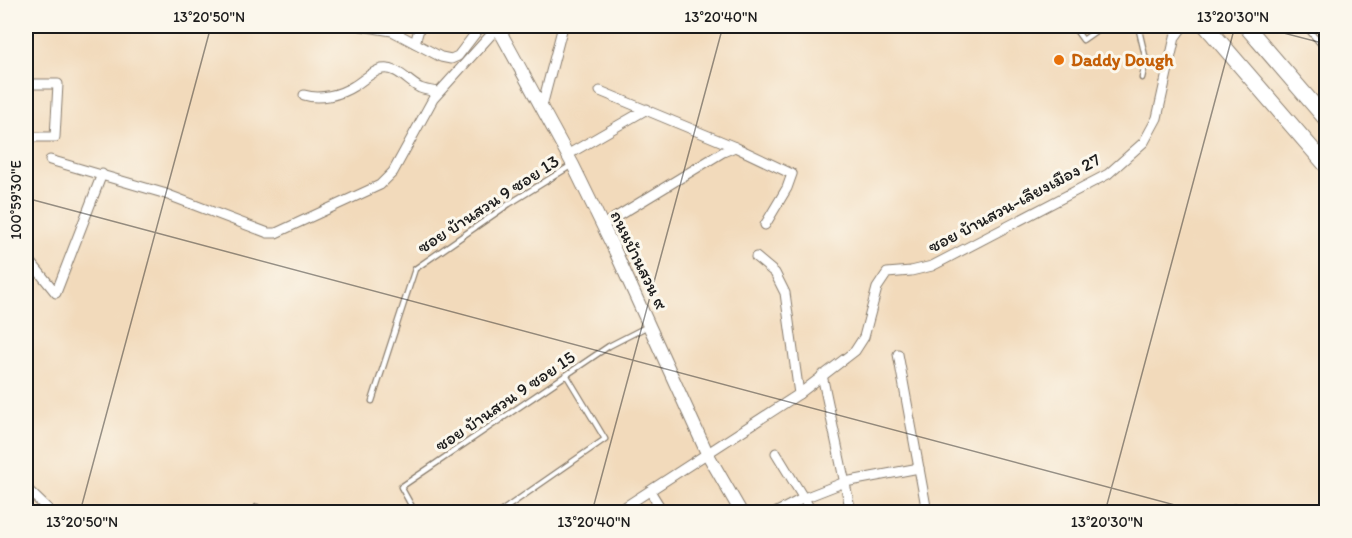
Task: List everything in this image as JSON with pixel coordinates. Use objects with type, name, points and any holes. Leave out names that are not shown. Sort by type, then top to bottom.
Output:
[{"type":"highway","points":[[1206,26],[1326,165]]},
{"type":"highway","points":[[1246,26],[1326,118]]},
{"type":"street","points":[[361,26],[392,31],[441,57],[450,59],[458,56],[481,26]]},
{"type":"street","points":[[415,43],[420,26]]},
{"type":"street","points":[[51,160],[163,193],[276,233],[380,185],[393,172],[438,92],[497,26]]},
{"type":"street","name":"ถนนบ้านสวน ๙","points":[[497,26],[542,106],[603,225],[707,453],[741,513]]},
{"type":"street","points":[[542,106],[563,26]]},
{"type":"street","name":"ซอย บ้านสวน-เลียงเมือง 27","points":[[617,513],[799,393],[855,351],[864,337],[877,288],[887,273],[932,267],[1108,174],[1144,142],[1157,118],[1175,38],[1183,26]]},
{"type":"street","points":[[304,94],[317,98],[347,90],[379,70],[385,69],[400,73],[421,89],[438,92]]},
{"type":"street","points":[[26,84],[58,84],[55,136],[26,137]]},
{"type":"street","points":[[600,92],[735,147],[792,174],[787,188],[765,225]]},
{"type":"street","points":[[570,160],[647,110]]},
{"type":"street","points":[[603,225],[723,152],[735,147]]},
{"type":"street","points":[[26,256],[56,293],[102,174]]},
{"type":"street","points":[[756,256],[774,273],[785,293],[799,393]]},
{"type":"street","points":[[898,354],[927,513]]},
{"type":"street","points":[[822,375],[851,513]]},
{"type":"street","points":[[776,453],[812,513]]},
{"type":"street","points":[[777,513],[804,498],[845,482],[919,468]]},
{"type":"street","points":[[26,488],[51,513]]},
{"type":"street","points":[[650,490],[663,513]]},
{"type":"lane","points":[[1073,26],[1083,39],[1102,26]]},
{"type":"lane","points":[[1138,26],[1144,43],[1146,60],[1142,78]]},
{"type":"lane","points":[[1305,26],[1325,46]]},
{"type":"lane","name":"ซอย บ้านสวน 9 ซอย 13","points":[[372,401],[415,269],[570,160]]},
{"type":"lane","name":"ซอย บ้านสวน 9 ซอย 15","points":[[415,513],[401,487],[609,346],[650,325]]},
{"type":"lane","points":[[500,513],[605,439],[567,376]]},
{"type":"lane","points":[[1224,513],[1234,507],[1238,508],[1241,513]]},
{"type":"place","name":"Daddy Dough","points":[[1059,60]]}]
